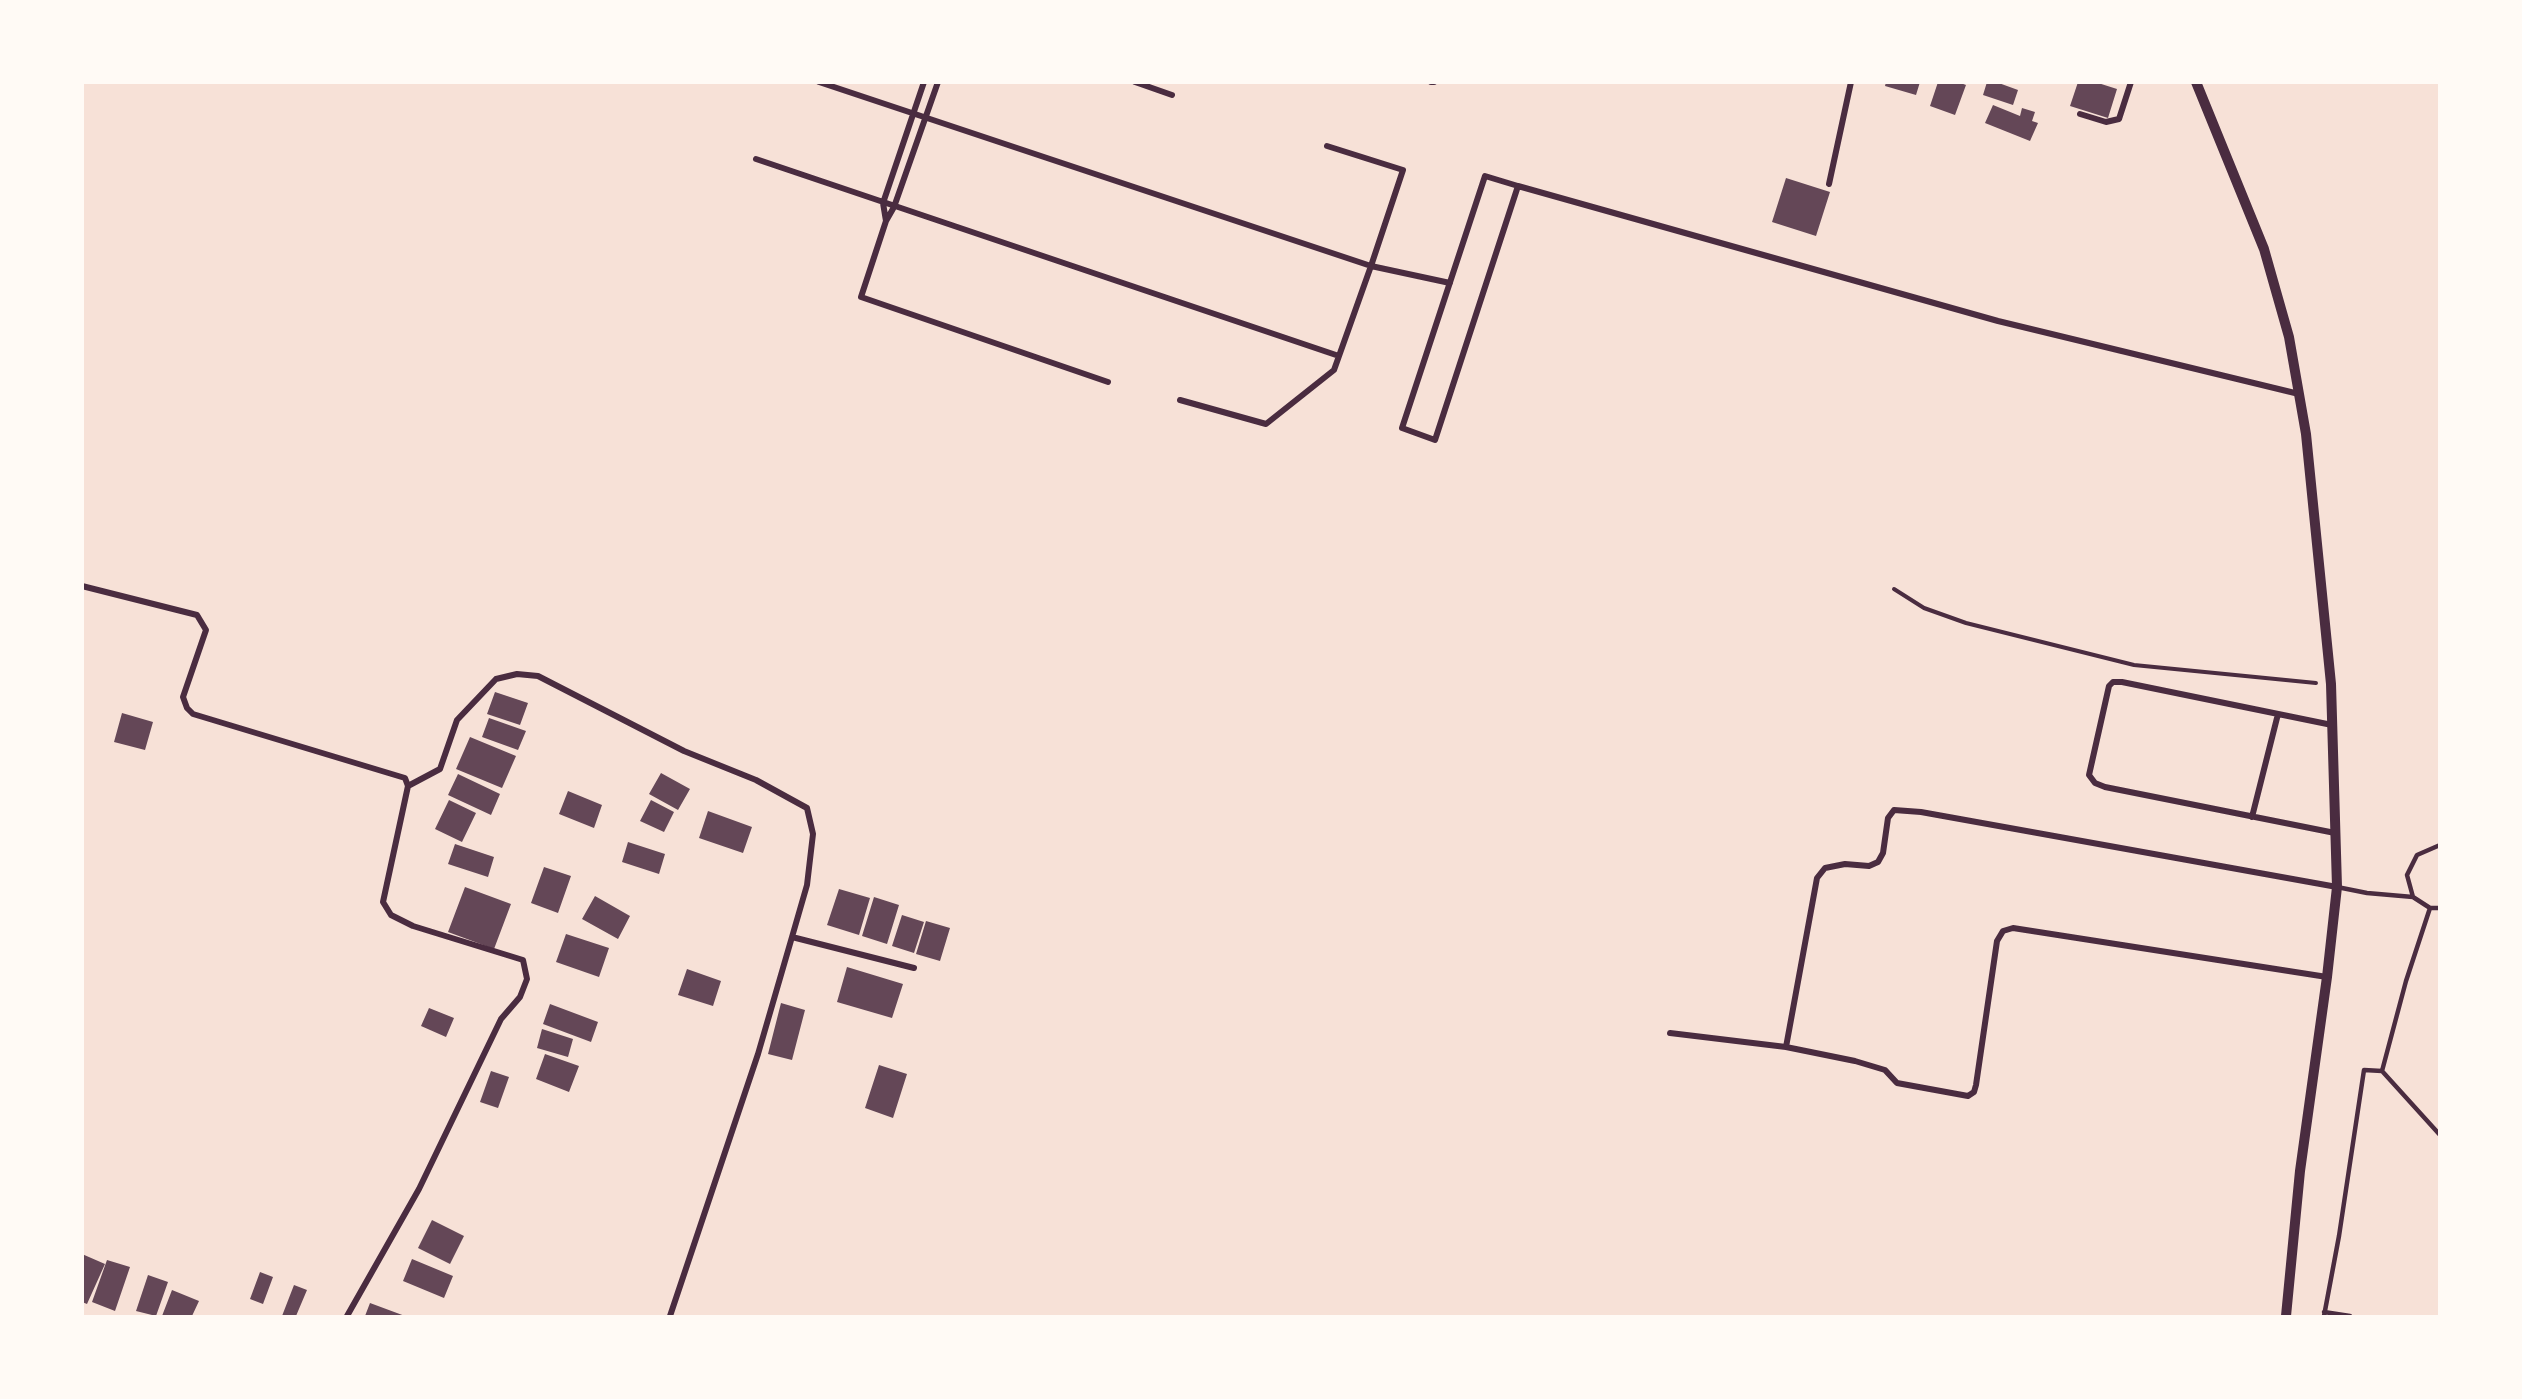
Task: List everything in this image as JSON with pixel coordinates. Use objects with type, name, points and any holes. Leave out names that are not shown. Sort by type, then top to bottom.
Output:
[{"type":"street","points":[[819,82],[1371,266],[1450,283]]},
{"type":"street","points":[[886,221],[883,203],[924,82]]},
{"type":"street","points":[[938,82],[894,207],[886,221],[861,297],[1108,382]]},
{"type":"street","points":[[1136,82],[1172,95]]},
{"type":"street","points":[[1829,184],[1851,82]]},
{"type":"street","points":[[2080,114],[2106,122],[2119,119],[2131,82]]},
{"type":"street","points":[[2196,82],[2264,249],[2289,337],[2306,434],[2331,684],[2337,887],[2300,1171],[2286,1317]]},
{"type":"street","points":[[1179,400],[1266,424],[1334,369],[1403,170],[1327,146]]},
{"type":"street","points":[[756,159],[1340,356]]},
{"type":"street","points":[[1518,186],[1435,440],[1402,428],[1485,176],[1998,321],[2299,394]]},
{"type":"street","points":[[82,586],[197,615],[206,630],[183,697],[187,708],[193,714],[405,778],[408,786],[382,902],[391,915],[413,926],[523,960],[527,979],[520,997],[501,1019],[419,1188],[347,1317]]},
{"type":"street","points":[[408,786],[440,769],[457,720],[496,679],[517,674],[538,676],[684,751],[756,780],[807,808],[813,834],[807,885],[758,1054],[670,1317]]},
{"type":"street","points":[[2332,725],[2113,682],[2109,686],[2090,775],[2095,783],[2104,787],[2336,833]]},
{"type":"street","points":[[2252,816],[2278,714]]},
{"type":"street","points":[[1786,1047],[1817,878],[1825,868],[1845,864],[1869,866],[1878,862],[1882,853],[1888,818],[1894,810],[1933,814],[2337,887]]},
{"type":"street","points":[[1670,1033],[1786,1047],[1877,1067],[1886,1070],[1893,1081],[1902,1084],[1968,1095],[1974,1092],[1976,1085],[1997,941],[2003,931],[2013,928],[2327,977]]},
{"type":"street","points":[[792,937],[914,968]]},
{"type":"lane","points":[[2413,897],[2407,875],[2417,855],[2439,845]]},
{"type":"lane","points":[[2337,887],[2367,894],[2413,897],[2430,908],[2439,908]]},
{"type":"lane","points":[[2382,1071],[2406,981],[2430,908]]},
{"type":"lane","points":[[2350,1317],[2324,1314],[2339,1236],[2364,1070],[2382,1071],[2439,1136]]},
{"type":"path","points":[[1894,589],[1924,608],[1966,623],[2134,666],[2331,684]]},
{"type":"building","points":[[1886,82],[1920,82],[1916,95],[1885,86]]},
{"type":"building","points":[[1938,82],[1958,82],[1966,85],[1955,115],[1930,106]]},
{"type":"building","points":[[1987,82],[1996,82],[2018,90],[2013,105],[1983,95]]},
{"type":"building","points":[[2078,82],[2095,82],[2117,89],[2108,118],[2070,106]]},
{"type":"building","points":[[1993,105],[2020,116],[2022,108],[2035,112],[2032,121],[2038,123],[2030,141],[1985,123]]},
{"type":"building","points":[[1786,178],[1830,192],[1816,236],[1772,222]]},
{"type":"building","points":[[495,692],[528,703],[520,725],[487,714]]},
{"type":"building","points":[[122,713],[153,722],[145,750],[114,742]]},
{"type":"building","points":[[489,718],[526,731],[518,750],[482,737]]},
{"type":"building","points":[[470,737],[516,756],[502,788],[456,769]]},
{"type":"building","points":[[661,773],[690,789],[678,810],[649,794]]},
{"type":"building","points":[[458,774],[500,794],[491,815],[448,795]]},
{"type":"building","points":[[568,791],[602,805],[594,828],[559,814]]},
{"type":"building","points":[[449,800],[476,813],[462,842],[435,829]]},
{"type":"building","points":[[651,800],[674,812],[664,832],[640,821]]},
{"type":"building","points":[[708,811],[752,827],[743,853],[699,838]]},
{"type":"building","points":[[628,842],[665,854],[659,874],[622,862]]},
{"type":"building","points":[[455,844],[494,857],[488,877],[448,864]]},
{"type":"building","points":[[544,867],[571,876],[558,913],[531,903]]},
{"type":"building","points":[[465,887],[511,904],[494,949],[448,932]]},
{"type":"building","points":[[839,889],[870,898],[859,935],[827,925]]},
{"type":"building","points":[[595,896],[630,916],[618,939],[582,919]]},
{"type":"building","points":[[874,897],[899,905],[887,944],[862,936]]},
{"type":"building","points":[[902,915],[924,922],[914,953],[892,946]]},
{"type":"building","points":[[926,921],[950,928],[940,961],[916,954]]},
{"type":"building","points":[[566,934],[609,948],[599,977],[556,962]]},
{"type":"building","points":[[847,967],[903,984],[892,1018],[837,1002]]},
{"type":"building","points":[[687,969],[721,981],[713,1006],[678,995]]},
{"type":"building","points":[[781,1003],[805,1010],[792,1060],[768,1054]]},
{"type":"building","points":[[550,1004],[598,1022],[591,1042],[543,1024]]},
{"type":"building","points":[[429,1008],[454,1018],[446,1037],[421,1026]]},
{"type":"building","points":[[542,1029],[573,1039],[568,1057],[537,1048]]},
{"type":"building","points":[[545,1054],[579,1066],[569,1092],[536,1079]]},
{"type":"building","points":[[879,1065],[907,1074],[893,1118],[865,1108]]},
{"type":"building","points":[[491,1071],[509,1077],[498,1108],[480,1102]]},
{"type":"building","points":[[432,1220],[464,1236],[450,1264],[418,1248]]},
{"type":"building","points":[[82,1254],[105,1264],[87,1304],[82,1302]]},
{"type":"building","points":[[412,1259],[453,1276],[444,1298],[403,1281]]},
{"type":"building","points":[[107,1260],[130,1267],[115,1311],[92,1302]]},
{"type":"building","points":[[260,1272],[273,1277],[263,1304],[250,1299]]},
{"type":"building","points":[[148,1275],[168,1282],[156,1316],[136,1311]]},
{"type":"building","points":[[294,1285],[307,1290],[296,1316],[282,1316]]},
{"type":"building","points":[[172,1290],[199,1301],[192,1316],[162,1316]]},
{"type":"building","points":[[370,1303],[405,1316],[365,1316]]}]
